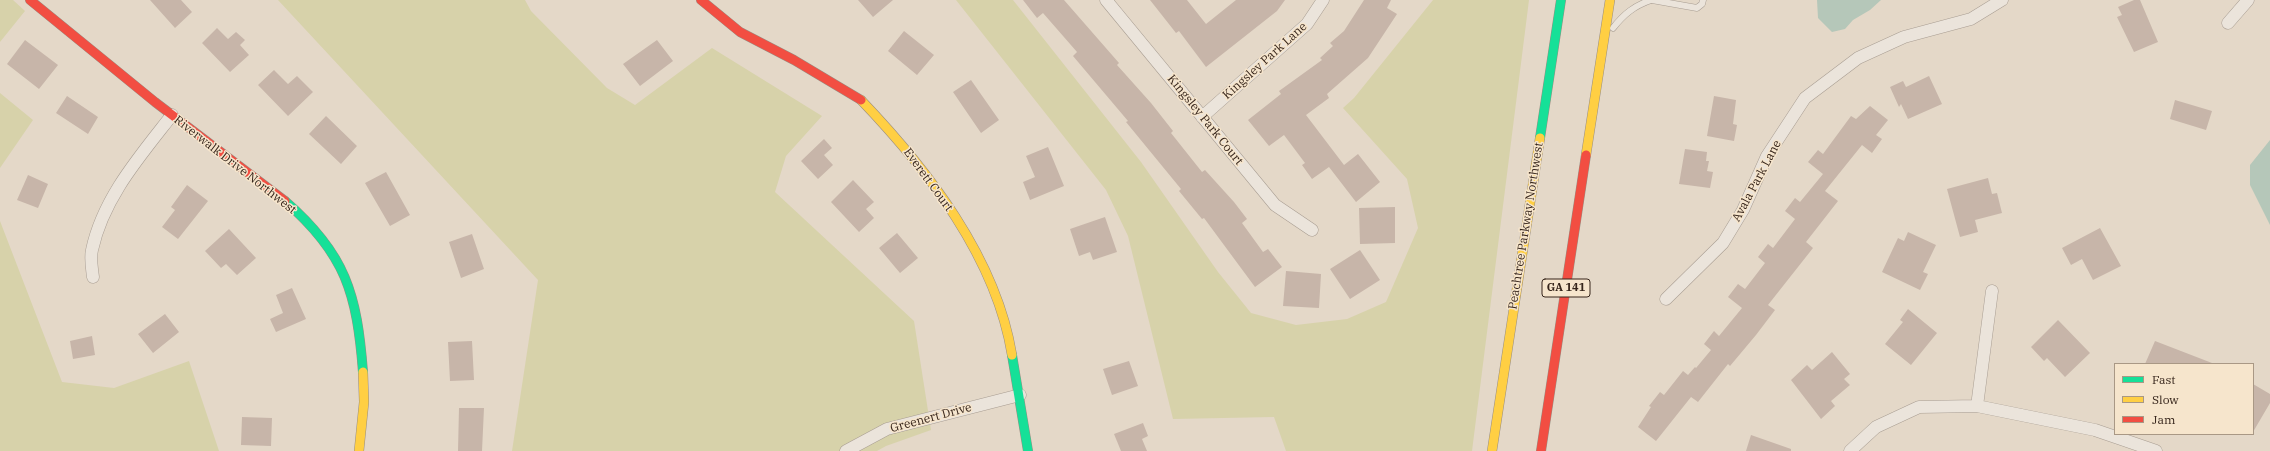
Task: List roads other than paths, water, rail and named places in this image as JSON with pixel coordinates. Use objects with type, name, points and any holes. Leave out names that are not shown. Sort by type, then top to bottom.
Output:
[{"type":"main road","name":"Riverwalk Drive Northwest","points":[[30,0],[172,116],[288,203],[329,246],[346,278],[357,313],[362,380],[363,432],[359,451]]},
{"type":"main road","name":"Everett Court","points":[[701,0],[740,32],[794,60],[861,100],[914,158],[956,218],[978,258],[997,301],[1011,350],[1020,395],[1028,451]]},
{"type":"main road","name":"Peachtree Parkway Northwest","points":[[1492,451],[1561,0]]},
{"type":"main road","name":"GA 141","points":[[1541,451],[1610,0]]},
{"type":"main road","points":[[1550,7],[1553,51]]},
{"type":"street","name":"Kingsley Park Court","points":[[1106,0],[1275,205],[1312,230]]},
{"type":"street","name":"Kingsley Park Lane","points":[[1202,117],[1307,24],[1323,0]]},
{"type":"street","name":"Avala Park Lane","points":[[1666,300],[1723,243],[1743,210],[1767,156],[1805,98],[1858,58],[1904,37],[1972,19],[2002,0]]},
{"type":"street","points":[[2228,24],[2248,0]]},
{"type":"street","points":[[93,277],[92,251],[99,227],[127,172],[172,116]]},
{"type":"street","points":[[1977,406],[1992,291]]},
{"type":"street","name":"Greenert Drive","points":[[846,451],[888,429],[1020,395]]},
{"type":"street","points":[[1850,451],[1876,427],[1919,407],[1977,406],[2095,430],[2156,451]]},
{"type":"lane","points":[[1602,45],[1624,14],[1637,5],[1652,0],[1696,8],[1702,4],[1703,0]]}]
